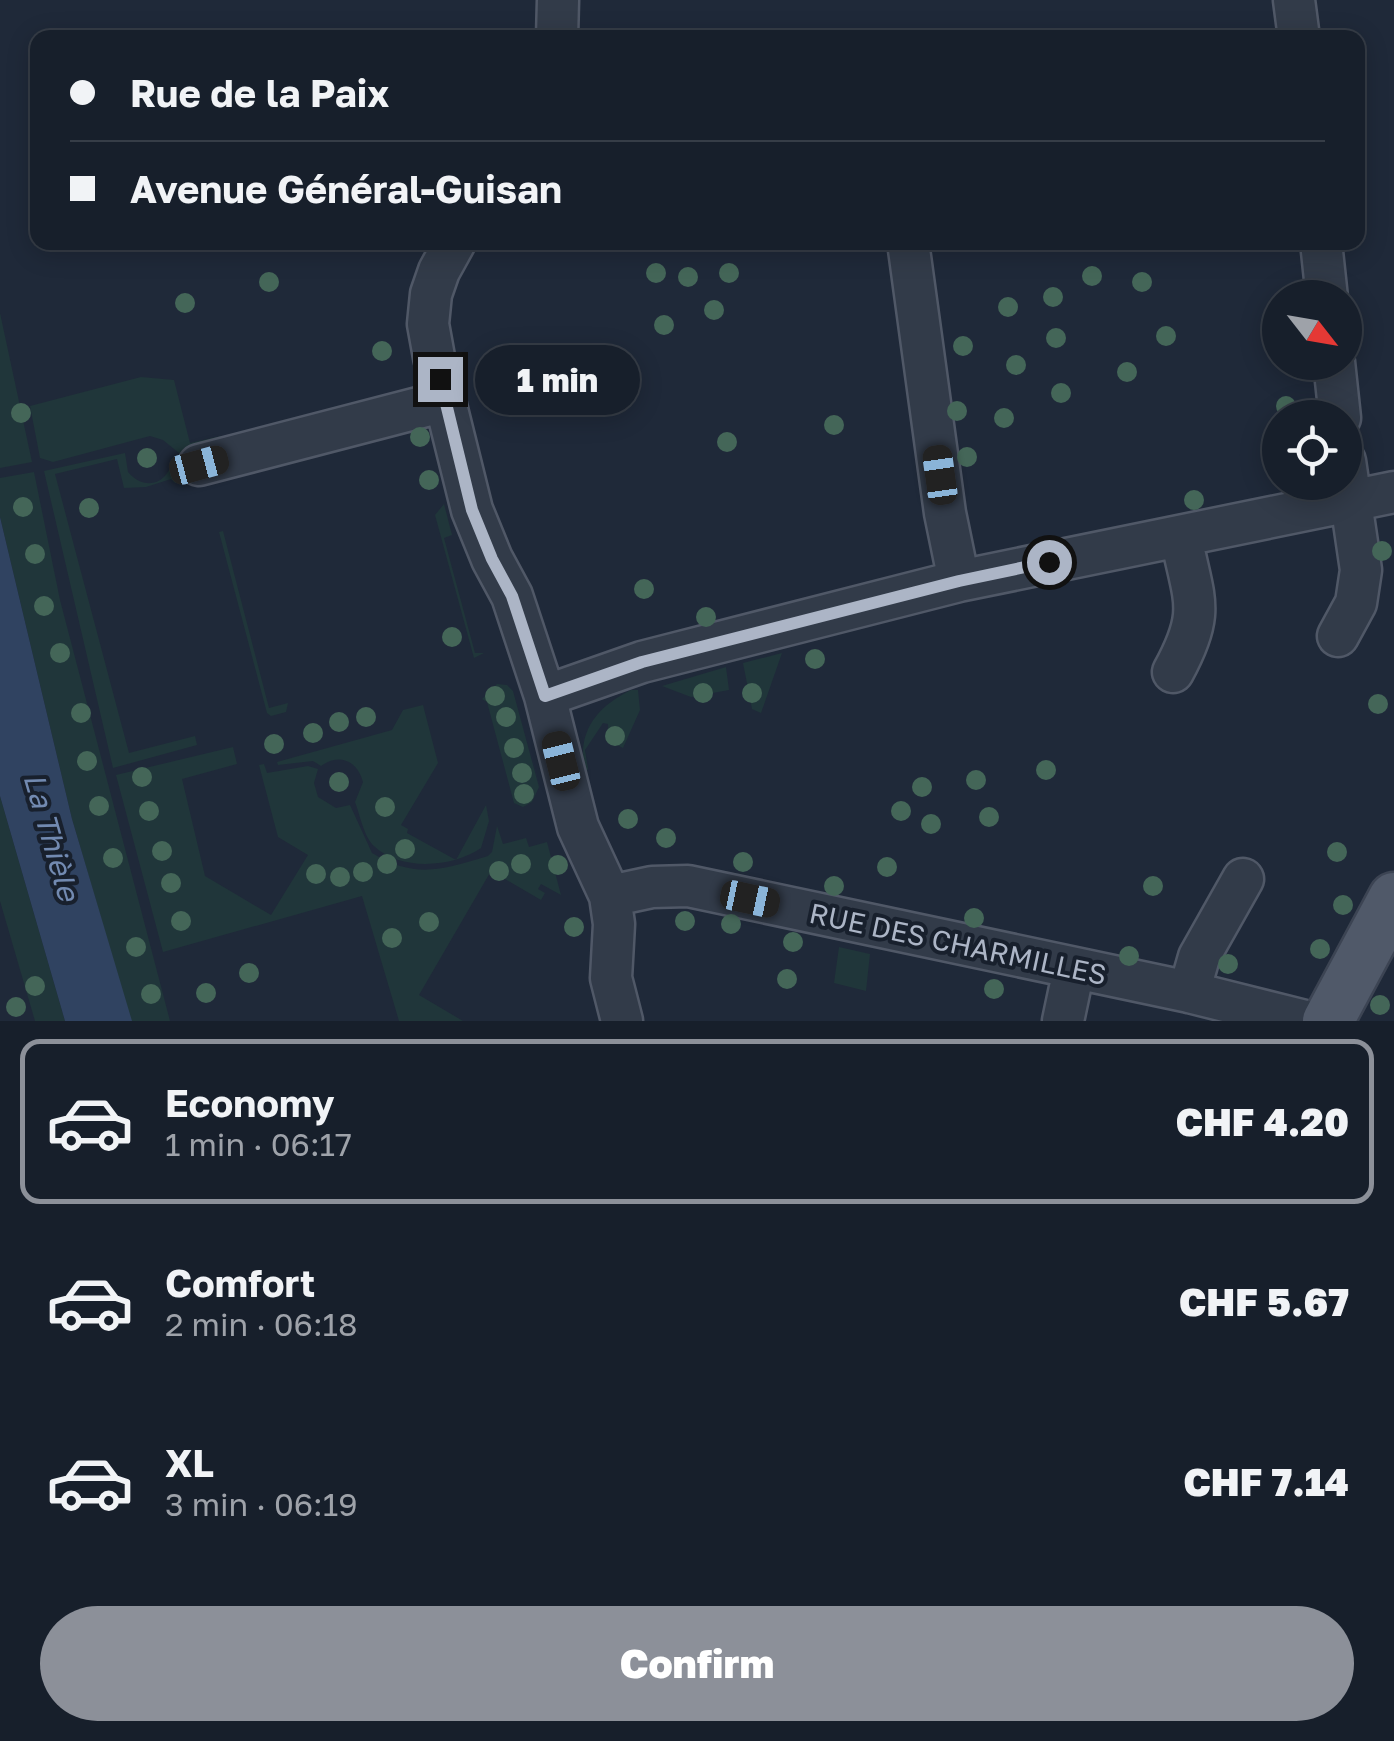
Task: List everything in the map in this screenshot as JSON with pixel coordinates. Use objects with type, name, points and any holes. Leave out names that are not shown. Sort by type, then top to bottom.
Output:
[{"type":"main road","points":[[1328,1021],[1394,898]]},
{"type":"street","points":[[557,30],[558,0]]},
{"type":"street","points":[[1294,0],[1297,30]]},
{"type":"street","points":[[451,250],[430,294],[428,324],[445,401],[472,510],[512,596],[545,696],[578,827],[610,896],[614,924],[610,978],[622,1021]]},
{"type":"street","points":[[909,250],[945,514],[959,581]]},
{"type":"street","points":[[1322,250],[1325,280]]},
{"type":"street","points":[[199,465],[445,401]]},
{"type":"street","points":[[545,696],[642,662],[959,581],[1394,492]]},
{"type":"street","points":[[1338,636],[1356,602],[1361,570],[1349,501]]},
{"type":"street","points":[[1173,672],[1192,638],[1196,606],[1180,536]]},
{"type":"street","points":[[1189,992],[1200,957],[1243,879]]},
{"type":"street","name":"RUE DES CHARMILLES","points":[[610,896],[652,887],[688,886],[1189,992],[1305,1021]]},
{"type":"street","points":[[1063,1021],[1074,969]]},
{"type":"green space","points":[[0,313],[32,462],[0,468]]},
{"type":"green space","points":[[141,377],[174,380],[190,443],[221,436],[224,447],[179,453],[163,440],[150,436],[53,462],[40,458],[30,406]]},
{"type":"green space","points":[[125,453],[128,472],[142,482],[161,479],[173,459],[198,477],[124,488],[117,459],[55,474],[129,753],[195,736],[197,745],[113,768],[44,471]]},
{"type":"green space","points":[[34,472],[60,600],[170,1021],[131,1021],[72,819],[0,517],[0,478]]},
{"type":"green space","points":[[444,504],[452,535],[444,538],[475,653],[484,653],[474,658],[435,515]]},
{"type":"green space","points":[[223,531],[269,708],[288,703],[286,712],[271,716],[267,713],[219,532]]},
{"type":"green space","points":[[782,653],[761,713],[752,709],[743,663]]},
{"type":"green space","points":[[726,667],[729,690],[691,697],[662,686]]},
{"type":"green space","points":[[497,684],[507,685],[513,691],[539,787],[532,802],[523,807],[514,803],[487,702],[482,699]]},
{"type":"green space","points":[[631,690],[638,690],[640,710],[623,748],[609,741],[608,724],[603,723],[585,750],[585,773],[583,746],[592,723],[608,705]]},
{"type":"green space","points":[[423,705],[438,763],[401,825],[408,829],[407,833],[455,860],[442,863],[398,860],[374,846],[355,802],[363,782],[352,764],[341,760],[321,766],[313,761],[278,765],[277,762],[392,730],[403,710]]},
{"type":"green space","points":[[233,747],[237,764],[182,779],[205,876],[271,915],[308,855],[278,837],[259,765],[264,764],[267,773],[308,766],[318,769],[314,783],[318,797],[336,808],[350,805],[372,853],[403,867],[430,870],[488,856],[497,826],[503,844],[526,838],[529,847],[547,842],[561,895],[541,884],[538,889],[545,893],[541,900],[491,871],[419,995],[463,1021],[399,1021],[362,896],[163,952],[116,775]]},
{"type":"green space","points":[[0,796],[65,1021],[35,1021],[0,901]]},
{"type":"green space","points":[[486,805],[489,821],[481,848],[456,859]]},
{"type":"green space","points":[[839,947],[870,954],[866,991],[834,983]]},
{"type":"water","name":"La Thièle","points":[[0,517],[72,819],[132,1021],[65,1021],[0,796]]},
{"type":"route","points":[[440,379],[472,510],[512,596],[545,696],[642,662],[959,581],[1049,562]]}]
